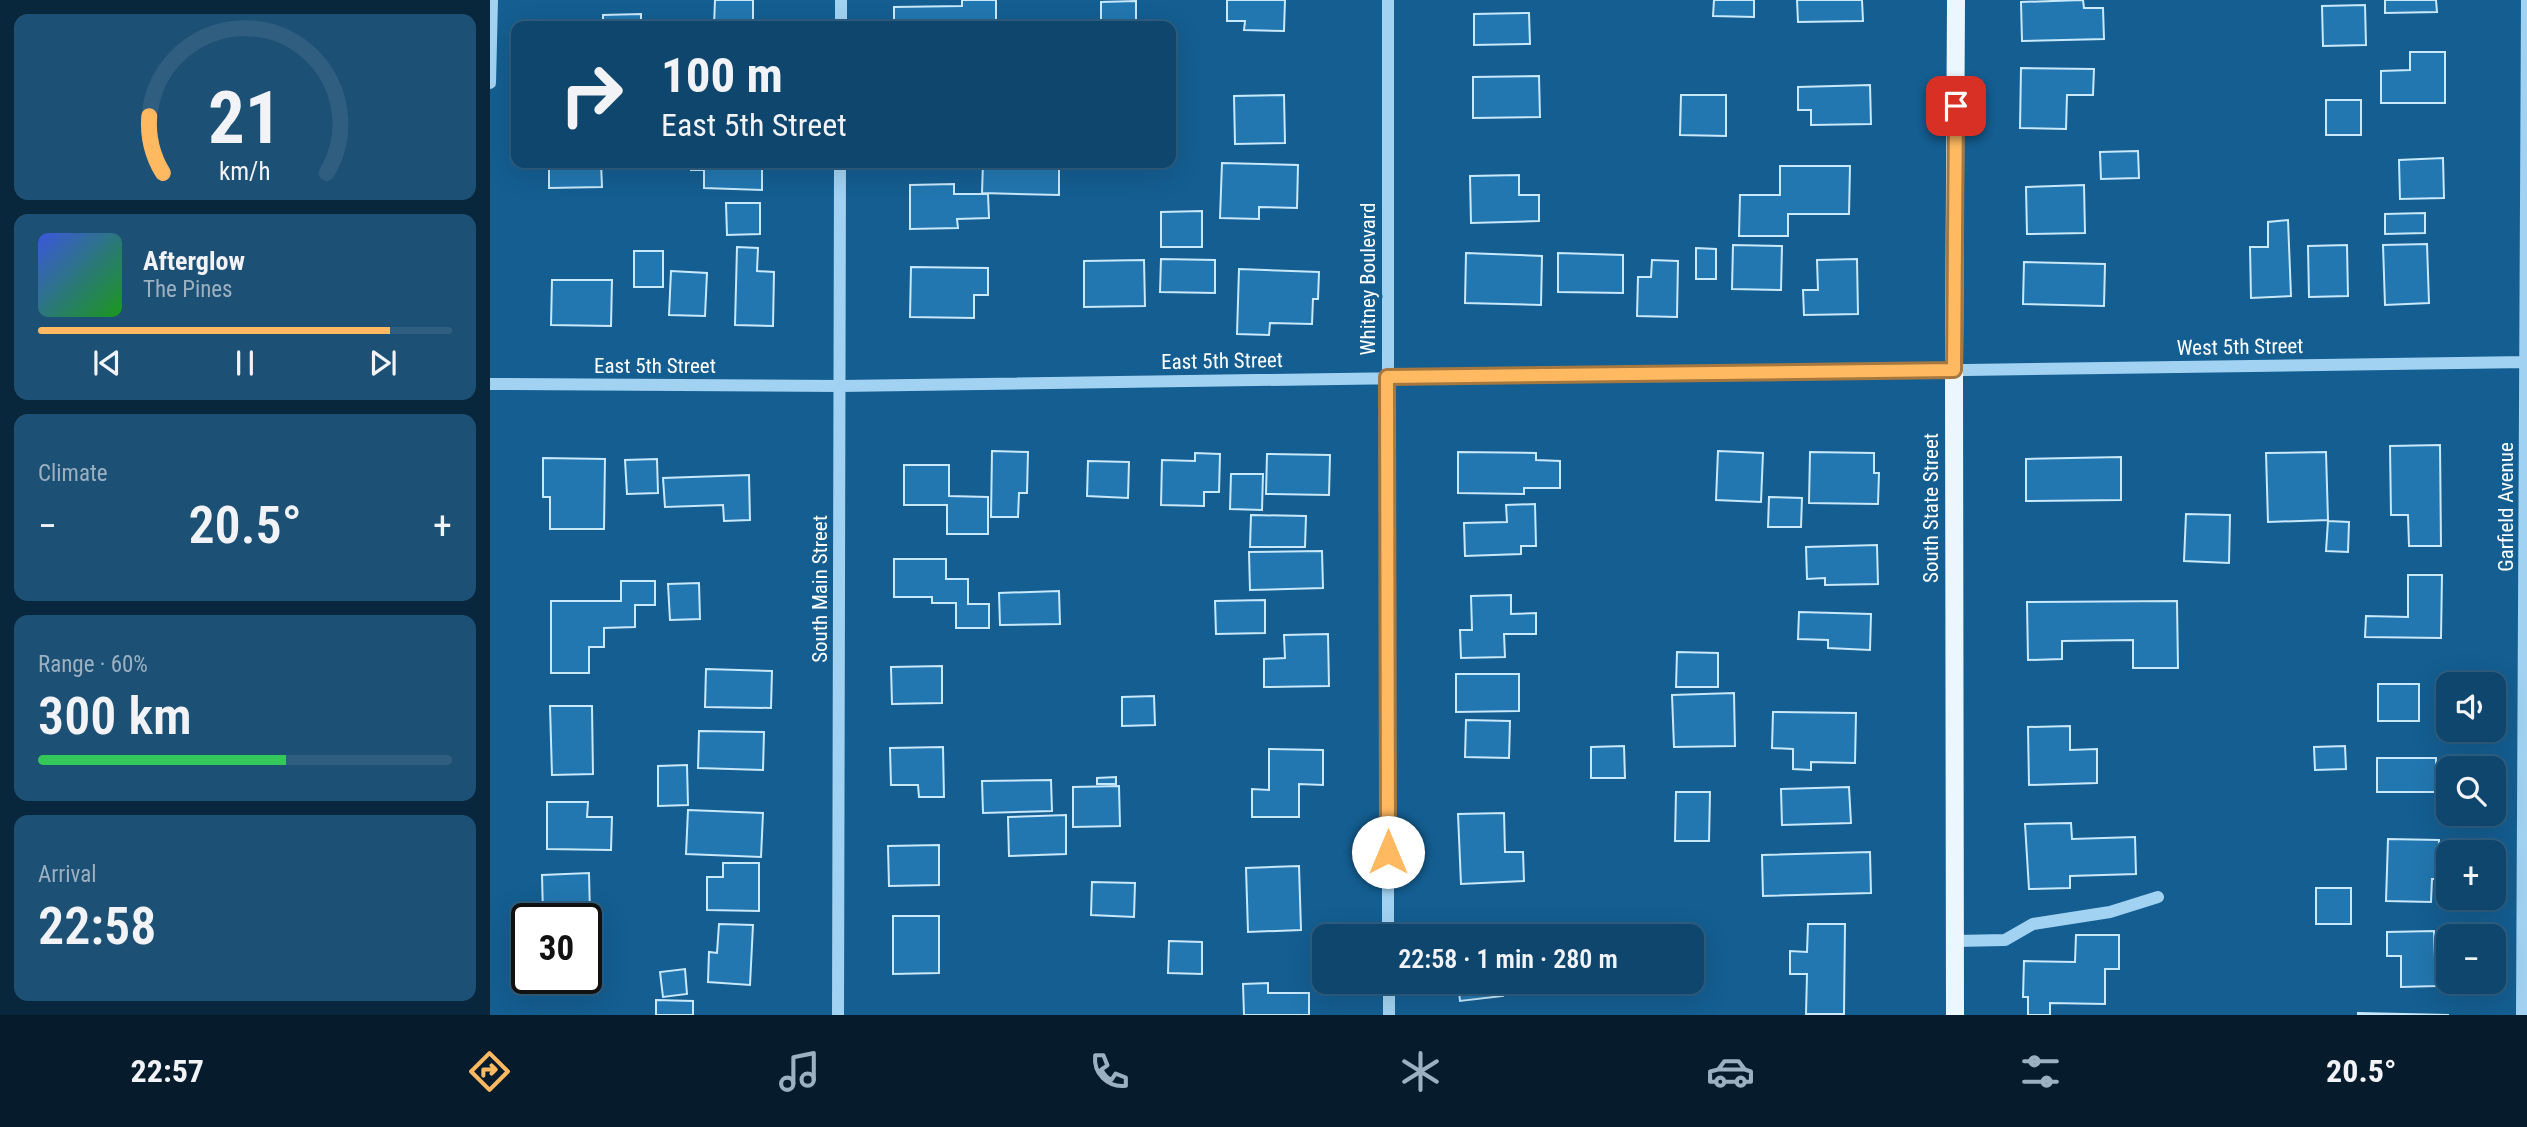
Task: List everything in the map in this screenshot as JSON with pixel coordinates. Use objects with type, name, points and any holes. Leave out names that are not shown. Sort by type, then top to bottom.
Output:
[{"type":"main road","name":"South State Street","points":[[1955,1015],[1956,0]]},
{"type":"street","points":[[490,83],[492,0]]},
{"type":"street","points":[[841,0],[841,21]]},
{"type":"street","name":"Whitney Boulevard","points":[[1388,0],[1388,924]]},
{"type":"street","name":"Garfield Avenue","points":[[2522,1015],[2527,0]]},
{"type":"street","name":"South Main Street","points":[[838,1015],[840,168]]},
{"type":"street","name":"West 5th Street","points":[[1954,370],[2527,362]]},
{"type":"street","name":"East 5th Street","points":[[490,384],[840,386],[1954,370]]},
{"type":"street","points":[[1955,941],[2005,940],[2033,924],[2110,912],[2158,897]]},
{"type":"street","points":[[1389,994],[1389,1015]]},
{"type":"building","points":[[715,0],[753,0],[753,21],[714,21]]},
{"type":"building","points":[[962,0],[996,0],[996,21],[894,21],[894,7],[962,6]]},
{"type":"building","points":[[1227,0],[1285,0],[1284,31],[1244,30],[1245,21],[1227,21]]},
{"type":"building","points":[[1714,0],[1754,0],[1754,17],[1713,16]]},
{"type":"building","points":[[1797,0],[1862,0],[1863,21],[1798,22]]},
{"type":"building","points":[[2083,0],[2084,8],[2103,8],[2104,39],[2022,41],[2021,2]]},
{"type":"building","points":[[2385,0],[2436,0],[2437,12],[2385,13]]},
{"type":"building","points":[[1136,1],[1136,21],[1101,21],[1101,2]]},
{"type":"building","points":[[2365,5],[2366,45],[2323,46],[2322,6]]},
{"type":"building","points":[[1529,13],[1530,44],[1474,45],[1474,14]]},
{"type":"building","points":[[641,14],[641,21],[603,21],[603,15]]},
{"type":"building","points":[[2410,52],[2445,52],[2445,103],[2381,103],[2381,71],[2410,70]]},
{"type":"building","points":[[2021,68],[2094,69],[2093,95],[2067,95],[2066,129],[2020,128]]},
{"type":"building","points":[[1539,76],[1540,117],[1473,118],[1473,77]]},
{"type":"building","points":[[1870,85],[1871,124],[1811,125],[1811,110],[1798,110],[1798,87]]},
{"type":"building","points":[[1284,95],[1285,143],[1235,144],[1234,96]]},
{"type":"building","points":[[1681,95],[1726,95],[1726,136],[1680,135]]},
{"type":"building","points":[[2326,100],[2361,100],[2361,135],[2326,135]]},
{"type":"building","points":[[2138,151],[2139,178],[2101,179],[2100,152]]},
{"type":"building","points":[[2443,158],[2444,198],[2400,199],[2399,160]]},
{"type":"building","points":[[1222,163],[1298,165],[1297,208],[1259,207],[1259,219],[1220,218]]},
{"type":"building","points":[[1780,166],[1850,166],[1849,214],[1788,214],[1788,236],[1739,236],[1740,195],[1780,195]]},
{"type":"building","points":[[549,168],[601,168],[602,187],[549,188]]},
{"type":"building","points":[[762,168],[762,190],[704,188],[704,170],[691,170]]},
{"type":"building","points":[[983,168],[1059,168],[1059,195],[982,193]]},
{"type":"building","points":[[1519,175],[1519,195],[1539,195],[1539,221],[1471,223],[1470,176]]},
{"type":"building","points":[[954,184],[954,194],[988,194],[989,218],[957,219],[958,228],[910,229],[910,185]]},
{"type":"building","points":[[2084,185],[2085,233],[2027,234],[2026,187]]},
{"type":"building","points":[[726,203],[760,203],[760,234],[727,235]]},
{"type":"building","points":[[1202,211],[1202,247],[1161,247],[1161,212]]},
{"type":"building","points":[[2425,213],[2425,233],[2385,234],[2385,214]]},
{"type":"building","points":[[2288,220],[2291,296],[2251,298],[2250,247],[2268,247],[2268,222]]},
{"type":"building","points":[[2427,244],[2429,303],[2385,305],[2383,245]]},
{"type":"building","points":[[1733,245],[1782,246],[1781,290],[1732,289]]},
{"type":"building","points":[[2347,245],[2348,296],[2309,297],[2308,246]]},
{"type":"building","points":[[737,247],[758,248],[757,271],[774,272],[773,326],[735,325]]},
{"type":"building","points":[[1696,248],[1716,249],[1716,279],[1696,279]]},
{"type":"building","points":[[634,251],[663,251],[663,287],[634,287]]},
{"type":"building","points":[[1466,253],[1542,256],[1541,305],[1465,303]]},
{"type":"building","points":[[1558,253],[1623,255],[1623,293],[1558,292]]},
{"type":"building","points":[[1161,259],[1215,260],[1215,293],[1160,292]]},
{"type":"building","points":[[1857,259],[1858,314],[1804,315],[1803,290],[1818,290],[1817,260]]},
{"type":"building","points":[[1144,260],[1145,306],[1084,307],[1084,261]]},
{"type":"building","points":[[1652,260],[1678,261],[1677,317],[1637,316],[1638,277],[1651,277]]},
{"type":"building","points":[[2024,262],[2105,264],[2104,306],[2023,304]]},
{"type":"building","points":[[911,267],[988,268],[988,295],[974,295],[974,318],[910,317]]},
{"type":"building","points":[[1239,269],[1319,272],[1318,299],[1313,299],[1312,324],[1270,323],[1269,335],[1237,334]]},
{"type":"building","points":[[671,271],[707,273],[705,316],[669,315]]},
{"type":"building","points":[[552,280],[612,280],[611,326],[551,325]]},
{"type":"building","points":[[2440,445],[2441,546],[2409,546],[2408,515],[2391,515],[2390,446]]},
{"type":"building","points":[[992,451],[1028,452],[1027,493],[1019,493],[1018,517],[991,517]]},
{"type":"building","points":[[1718,451],[1763,453],[1761,502],[1716,500]]},
{"type":"building","points":[[1458,452],[1536,453],[1536,460],[1560,461],[1560,488],[1524,488],[1524,494],[1458,493]]},
{"type":"building","points":[[1810,452],[1874,453],[1874,473],[1879,473],[1878,504],[1809,503]]},
{"type":"building","points":[[2326,452],[2328,520],[2268,522],[2266,453]]},
{"type":"building","points":[[1195,453],[1220,454],[1219,492],[1204,492],[1204,506],[1161,505],[1162,460],[1195,461]]},
{"type":"building","points":[[1267,454],[1330,455],[1329,495],[1266,494]]},
{"type":"building","points":[[2121,457],[2121,500],[2026,501],[2026,459]]},
{"type":"building","points":[[543,458],[605,459],[604,529],[550,529],[550,497],[543,497]]},
{"type":"building","points":[[657,459],[658,493],[627,494],[625,460]]},
{"type":"building","points":[[1088,461],[1129,462],[1128,498],[1087,496]]},
{"type":"building","points":[[904,465],[949,465],[949,496],[988,497],[988,534],[947,534],[947,505],[904,505]]},
{"type":"building","points":[[1231,474],[1263,474],[1262,510],[1230,509]]},
{"type":"building","points":[[749,475],[750,520],[724,521],[723,505],[665,507],[663,478]]},
{"type":"building","points":[[1769,497],[1802,498],[1801,527],[1768,527]]},
{"type":"building","points":[[1535,504],[1536,546],[1521,546],[1521,554],[1465,556],[1464,523],[1507,522],[1506,505]]},
{"type":"building","points":[[2186,514],[2230,515],[2229,563],[2184,561]]},
{"type":"building","points":[[1251,515],[1306,516],[1305,547],[1250,547]]},
{"type":"building","points":[[2328,521],[2349,522],[2348,552],[2326,551]]},
{"type":"building","points":[[1877,545],[1878,584],[1825,585],[1825,578],[1807,579],[1806,547]]},
{"type":"building","points":[[1322,551],[1323,588],[1250,590],[1249,552]]},
{"type":"building","points":[[894,559],[946,559],[946,579],[968,579],[968,604],[989,604],[989,628],[956,628],[956,603],[932,603],[932,597],[894,597]]},
{"type":"building","points":[[2408,575],[2442,575],[2441,638],[2365,637],[2366,616],[2408,617]]},
{"type":"building","points":[[621,581],[655,581],[655,605],[635,605],[635,627],[604,628],[604,647],[589,647],[589,673],[551,673],[551,601],[621,601]]},
{"type":"building","points":[[699,583],[700,619],[670,620],[668,584]]},
{"type":"building","points":[[1059,591],[1060,624],[1000,625],[999,593]]},
{"type":"building","points":[[1511,595],[1511,614],[1536,613],[1536,634],[1504,634],[1505,657],[1461,658],[1460,630],[1472,630],[1471,596]]},
{"type":"building","points":[[1265,600],[1265,633],[1216,634],[1215,601]]},
{"type":"building","points":[[2177,601],[2178,668],[2133,668],[2133,640],[2062,641],[2062,659],[2028,660],[2027,602]]},
{"type":"building","points":[[1799,612],[1871,614],[1870,650],[1828,648],[1828,640],[1798,639]]},
{"type":"building","points":[[1328,634],[1329,686],[1264,687],[1264,659],[1285,658],[1284,635]]},
{"type":"building","points":[[1677,652],[1718,653],[1718,687],[1676,687]]},
{"type":"building","points":[[942,666],[942,703],[892,704],[891,667]]},
{"type":"building","points":[[706,669],[772,671],[771,708],[705,707]]},
{"type":"building","points":[[1456,674],[1519,674],[1519,711],[1456,712]]},
{"type":"building","points":[[2378,684],[2419,684],[2419,721],[2378,721]]},
{"type":"building","points":[[1734,693],[1735,746],[1674,747],[1672,695]]},
{"type":"building","points":[[1154,696],[1155,725],[1122,726],[1122,697]]},
{"type":"building","points":[[550,706],[592,706],[593,774],[552,775]]},
{"type":"building","points":[[1773,712],[1856,713],[1855,763],[1811,762],[1811,770],[1793,769],[1793,749],[1772,748]]},
{"type":"building","points":[[1466,720],[1510,721],[1509,758],[1465,757]]},
{"type":"building","points":[[2070,726],[2070,750],[2097,749],[2097,783],[2029,785],[2028,727]]},
{"type":"building","points":[[699,731],[764,732],[763,770],[698,768]]},
{"type":"building","points":[[1624,746],[1625,778],[1591,778],[1591,747]]},
{"type":"building","points":[[2345,746],[2346,769],[2315,770],[2314,747]]},
{"type":"building","points":[[943,747],[944,797],[919,797],[918,785],[891,785],[890,748]]},
{"type":"building","points":[[1269,749],[1323,750],[1323,785],[1299,784],[1299,817],[1252,817],[1252,789],[1269,790]]},
{"type":"building","points":[[2377,758],[2436,758],[2436,792],[2377,792]]},
{"type":"building","points":[[687,765],[688,805],[658,806],[658,766]]},
{"type":"building","points":[[1116,777],[1116,784],[1097,784],[1097,778]]},
{"type":"building","points":[[1051,780],[1052,811],[983,813],[982,781]]},
{"type":"building","points":[[1119,786],[1120,826],[1073,827],[1073,787]]},
{"type":"building","points":[[1849,787],[1851,823],[1782,825],[1781,789]]},
{"type":"building","points":[[1676,792],[1710,792],[1709,841],[1675,841]]},
{"type":"building","points":[[547,802],[588,802],[587,817],[612,817],[611,850],[547,849]]},
{"type":"building","points":[[688,810],[763,813],[761,857],[686,854]]},
{"type":"building","points":[[1504,813],[1505,852],[1523,852],[1524,881],[1461,884],[1458,814]]},
{"type":"building","points":[[1066,815],[1066,854],[1009,856],[1008,817]]},
{"type":"building","points":[[2071,823],[2072,839],[2135,837],[2136,874],[2070,876],[2070,888],[2029,889],[2025,824]]},
{"type":"building","points":[[2388,839],[2439,840],[2436,840],[2436,879],[2432,879],[2431,902],[2386,901]]},
{"type":"building","points":[[939,845],[939,885],[889,886],[888,846]]},
{"type":"building","points":[[1870,852],[1871,893],[1763,896],[1762,855]]},
{"type":"building","points":[[723,863],[759,863],[759,911],[707,910],[707,877],[723,877]]},
{"type":"building","points":[[1299,866],[1301,930],[1248,932],[1246,868]]},
{"type":"building","points":[[589,873],[590,903],[543,903],[542,875]]},
{"type":"building","points":[[1092,882],[1135,883],[1134,917],[1091,915]]},
{"type":"building","points":[[2316,888],[2351,888],[2351,924],[2316,924]]},
{"type":"building","points":[[893,916],[939,916],[939,973],[893,974]]},
{"type":"building","points":[[719,924],[753,925],[750,985],[708,982],[709,952],[717,953]]},
{"type":"building","points":[[1808,924],[1845,924],[1844,1014],[1806,1014],[1807,974],[1790,974],[1790,951],[1807,952]]},
{"type":"building","points":[[2434,931],[2436,986],[2401,987],[2401,956],[2387,956],[2387,932]]},
{"type":"building","points":[[2076,935],[2119,935],[2119,969],[2105,969],[2105,1004],[2050,1003],[2050,1015],[2028,1015],[2028,997],[2023,997],[2024,961],[2075,962]]},
{"type":"building","points":[[1169,941],[1202,942],[1202,974],[1168,973]]},
{"type":"building","points":[[685,969],[687,994],[663,997],[660,972]]},
{"type":"building","points":[[1268,983],[1268,993],[1309,993],[1309,1015],[1244,1015],[1243,984]]},
{"type":"building","points":[[1459,994],[1503,996],[1460,1001]]},
{"type":"building","points":[[656,1000],[693,1001],[693,1015],[656,1015]]},
{"type":"building","points":[[2358,1013],[2449,1015],[2358,1015]]},
{"type":"route","points":[[1388,852],[1387,377],[1954,370],[1956,106]]}]
